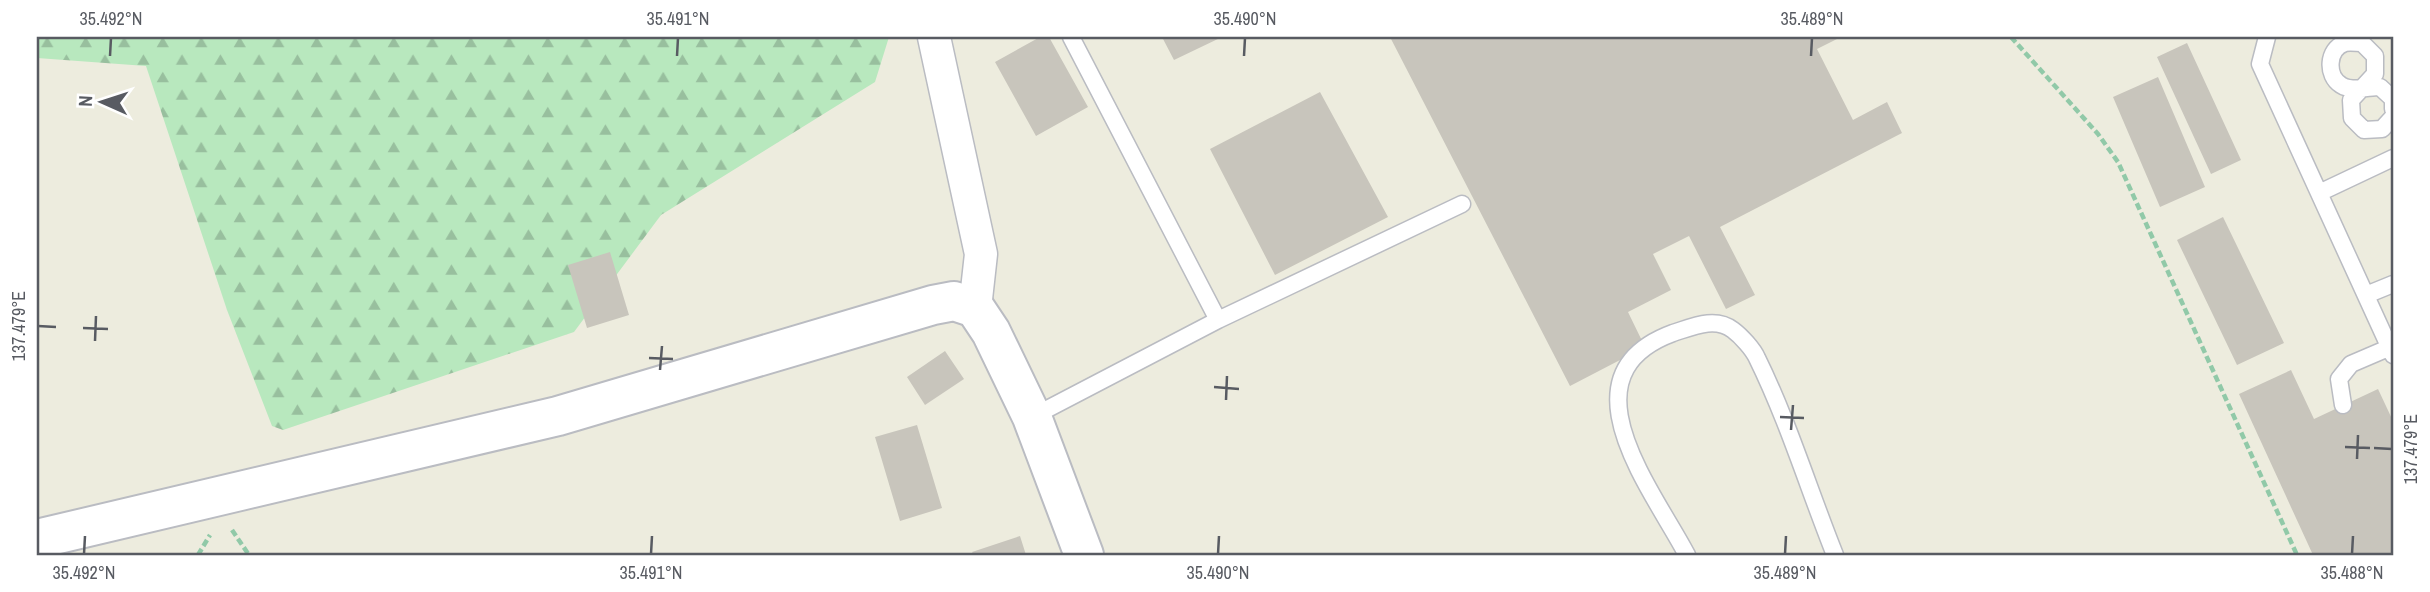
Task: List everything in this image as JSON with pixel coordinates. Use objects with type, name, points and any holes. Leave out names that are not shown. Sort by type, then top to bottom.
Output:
[{"type":"street","points":[[934,37],[981,254],[975,308]]},
{"type":"street","points":[[37,539],[558,416],[954,301],[975,308],[991,331],[1032,417],[1084,555]]},
{"type":"lane","points":[[1071,37],[1218,320]]},
{"type":"lane","points":[[2267,37],[2260,64],[2392,350],[2351,364],[2339,379],[2343,405]]},
{"type":"lane","points":[[2393,108],[2393,99],[2380,87],[2363,88],[2350,89],[2339,85],[2332,75],[2330,63],[2343,40],[2362,43],[2375,56],[2375,74],[2363,88],[2351,100],[2351,118],[2364,130],[2373,130],[2382,129],[2393,117]]},
{"type":"lane","points":[[2319,193],[2393,158]]},
{"type":"lane","points":[[1032,417],[1218,320],[1462,204]]},
{"type":"lane","points":[[2366,295],[2393,284]]},
{"type":"lane","points":[[1687,555],[1625,441],[1618,414],[1618,391],[1632,359],[1669,335],[1707,322],[1732,328],[1756,355],[1835,555]]},
{"type":"path","points":[[2011,37],[2098,134],[2118,162],[2297,555]]},
{"type":"path","points":[[229,525],[249,555]]},
{"type":"green space","points":[[37,37],[889,37],[875,82],[661,215],[574,332],[283,430],[272,426],[227,310],[146,66],[37,58]]},
{"type":"building","points":[[1040,37],[1049,37],[1088,107],[1036,136],[995,62]]},
{"type":"building","points":[[1162,37],[1222,37],[1174,60]]},
{"type":"building","points":[[1390,37],[1841,37],[1817,49],[1853,120],[1887,102],[1902,133],[1720,227],[1755,295],[1726,309],[1689,236],[1653,254],[1671,290],[1628,312],[1645,347],[1570,386]]},
{"type":"building","points":[[2187,43],[2241,160],[2211,174],[2157,57]]},
{"type":"building","points":[[2158,77],[2205,187],[2160,207],[2113,97]]},
{"type":"building","points":[[1320,92],[1388,217],[1275,275],[1210,149]]},
{"type":"building","points":[[2223,217],[2284,343],[2237,365],[2177,240]]},
{"type":"building","points":[[610,252],[629,315],[587,328],[568,265]]},
{"type":"building","points":[[945,351],[964,379],[925,405],[907,377]]},
{"type":"building","points":[[2291,370],[2314,419],[2378,389],[2393,421],[2393,555],[2313,555],[2239,394]]},
{"type":"building","points":[[917,425],[942,508],[900,521],[875,437]]},
{"type":"building","points":[[1020,536],[1026,555],[974,555],[972,552]]}]
